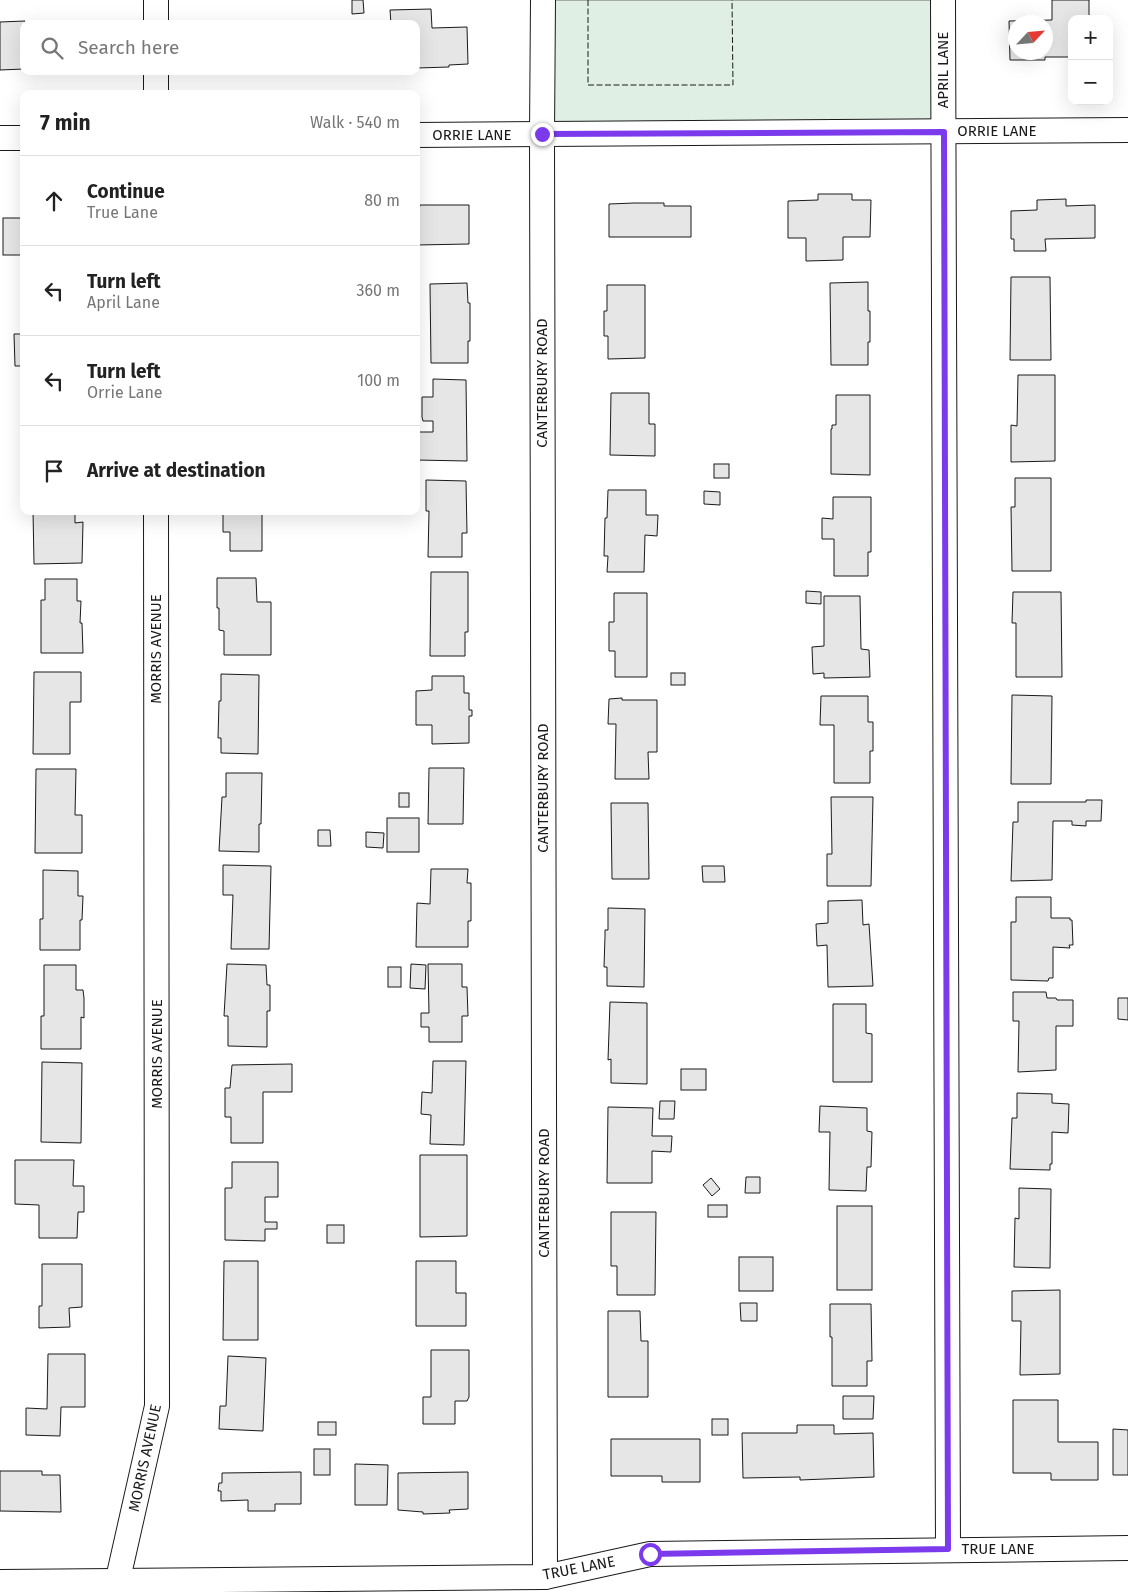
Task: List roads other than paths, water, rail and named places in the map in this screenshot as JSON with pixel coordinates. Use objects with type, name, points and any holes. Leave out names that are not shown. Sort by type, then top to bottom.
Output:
[{"type":"street","points":[[156,0],[156,20]]},
{"type":"street","name":"CANTERBURY ROAD","points":[[543,0],[545,1577]]},
{"type":"street","name":"APRIL LANE","points":[[943,0],[948,1549]]},
{"type":"street","points":[[156,75],[156,90]]},
{"type":"street","name":"ORRIE LANE","points":[[420,135],[1128,130]]},
{"type":"street","points":[[0,138],[20,138]]},
{"type":"street","name":"MORRIS AVENUE","points":[[117,1587],[157,1406],[156,515]]},
{"type":"street","name":"TRUE LANE","points":[[0,1582],[117,1587],[545,1577],[650,1554],[1128,1548]]}]
